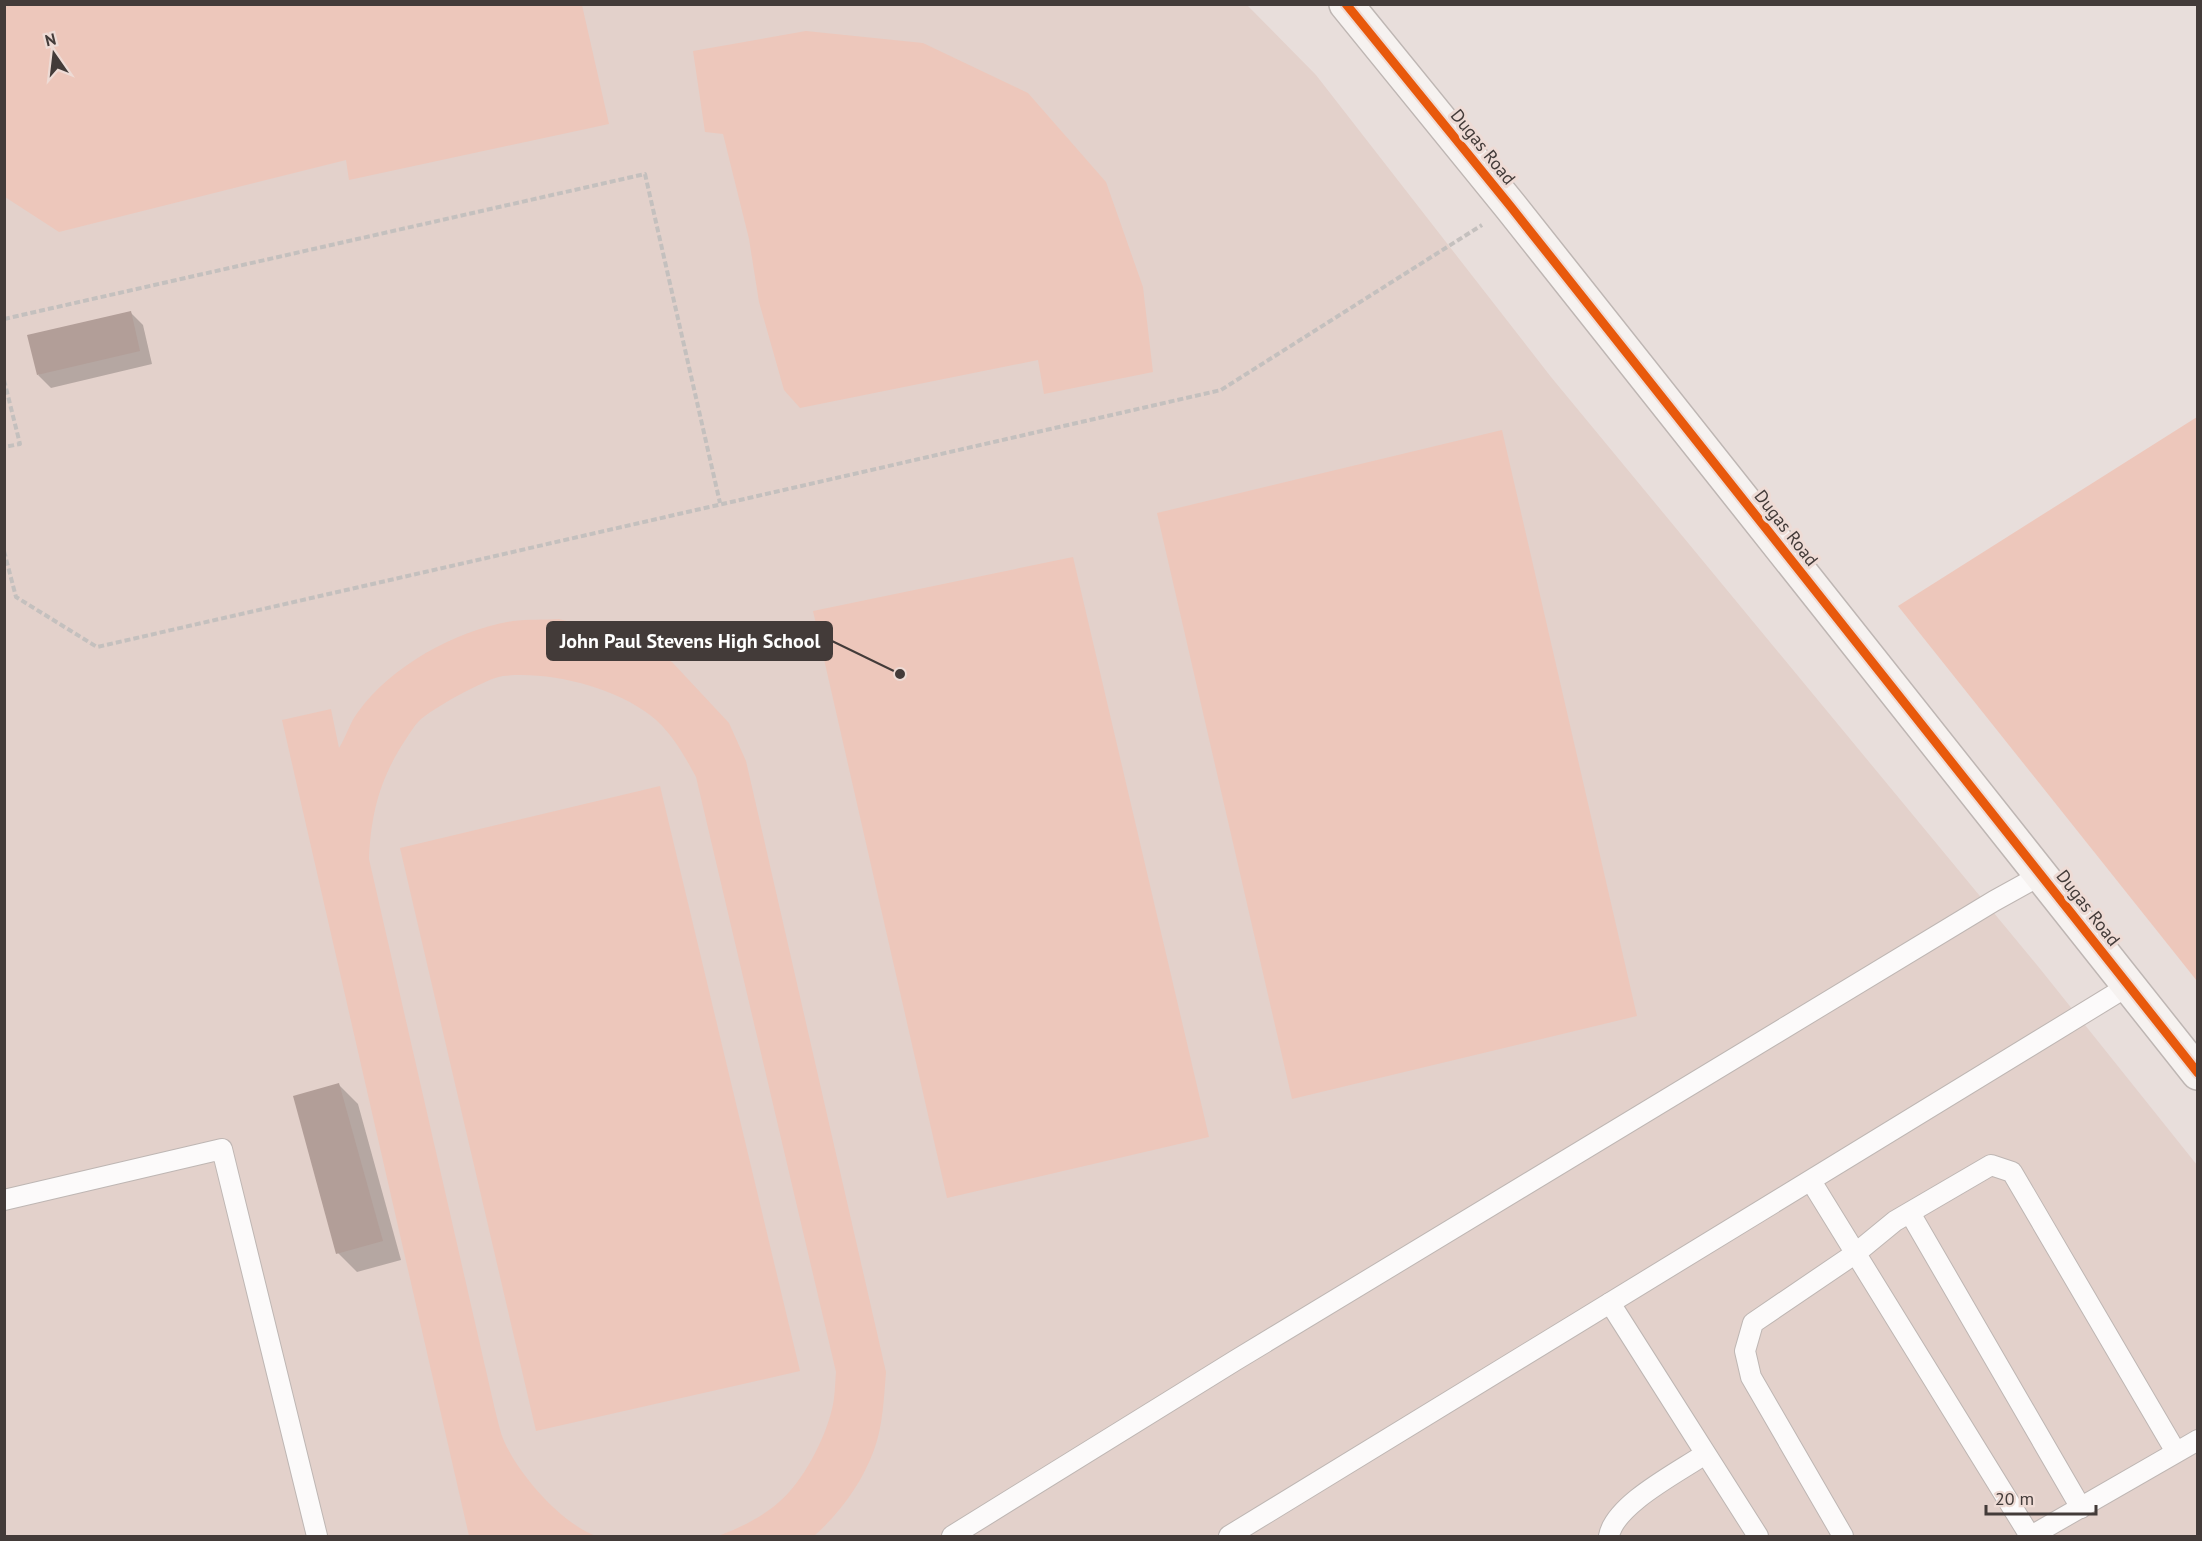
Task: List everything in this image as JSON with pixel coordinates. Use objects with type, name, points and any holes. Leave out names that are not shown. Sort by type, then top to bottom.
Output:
[{"type":"street","name":"Dugas Road","points":[[1346,4],[1511,207],[2198,1073]]},
{"type":"lane","points":[[952,1536],[1592,1143],[2041,874]]},
{"type":"lane","points":[[1229,1536],[2128,986]]},
{"type":"lane","points":[[4,1200],[222,1149],[317,1536]]},
{"type":"lane","points":[[1843,1536],[1751,1377],[1746,1351],[1753,1323],[1856,1253],[1895,1221],[1991,1165],[2012,1172],[2176,1452]]},
{"type":"lane","points":[[1810,1181],[2031,1536],[2198,1440]]},
{"type":"lane","points":[[1910,1213],[2081,1508]]},
{"type":"lane","points":[[1610,1304],[1758,1536]]},
{"type":"lane","points":[[1610,1536],[1611,1528],[1628,1505],[1705,1454]]},
{"type":"path","points":[[4,319],[645,174],[720,503]]},
{"type":"path","points":[[4,551],[16,597],[97,647],[1221,390],[1511,207]]},
{"type":"path","points":[[4,380],[20,444],[4,447]]},
{"type":"shaded area","points":[[4,5],[582,5],[609,124],[349,180],[346,160],[59,232],[5,197]]},
{"type":"shaded area","points":[[5,5],[1247,5],[1316,75],[1551,377],[2041,970],[2197,1165],[2197,1536],[5,1536]]},
{"type":"shaded area","points":[[806,31],[923,43],[1028,93],[1106,182],[1143,287],[1153,372],[1044,394],[1038,360],[800,408],[784,390],[759,302],[749,239],[723,134],[705,132],[693,51]]},
{"type":"shaded area","points":[[2197,417],[2197,981],[1898,606]]},
{"type":"shaded area","points":[[1502,430],[1637,1016],[1292,1099],[1157,513]]},
{"type":"shaded area","points":[[1073,557],[1209,1137],[947,1198],[813,611]]},
{"type":"shaded area","points":[[559,619],[601,630],[633,642],[672,662],[729,723],[746,761],[886,1372],[883,1411],[869,1462],[849,1497],[833,1518],[814,1536],[718,1536],[765,1513],[788,1493],[804,1472],[829,1421],[834,1400],[836,1372],[696,777],[671,736],[658,721],[635,705],[618,696],[580,683],[521,675],[503,676],[485,682],[447,702],[417,723],[397,753],[378,796],[369,859],[501,1434],[520,1468],[542,1496],[569,1520],[596,1536],[469,1536],[282,720],[331,709],[339,748],[355,716],[372,695],[389,679],[427,652],[470,632],[492,626],[519,620]]},
{"type":"shaded area","points":[[660,786],[800,1371],[536,1431],[400,848]]},
{"type":"building","points":[[131,311],[140,351],[37,375],[27,335]]},
{"type":"building","points":[[339,1083],[383,1241],[336,1254],[293,1096]]},
{"type":"cycle path","points":[[1346,4],[1511,207],[2198,1073]]},
{"type":"place","name":"John Paul Stevens High School","points":[[900,674]]}]
